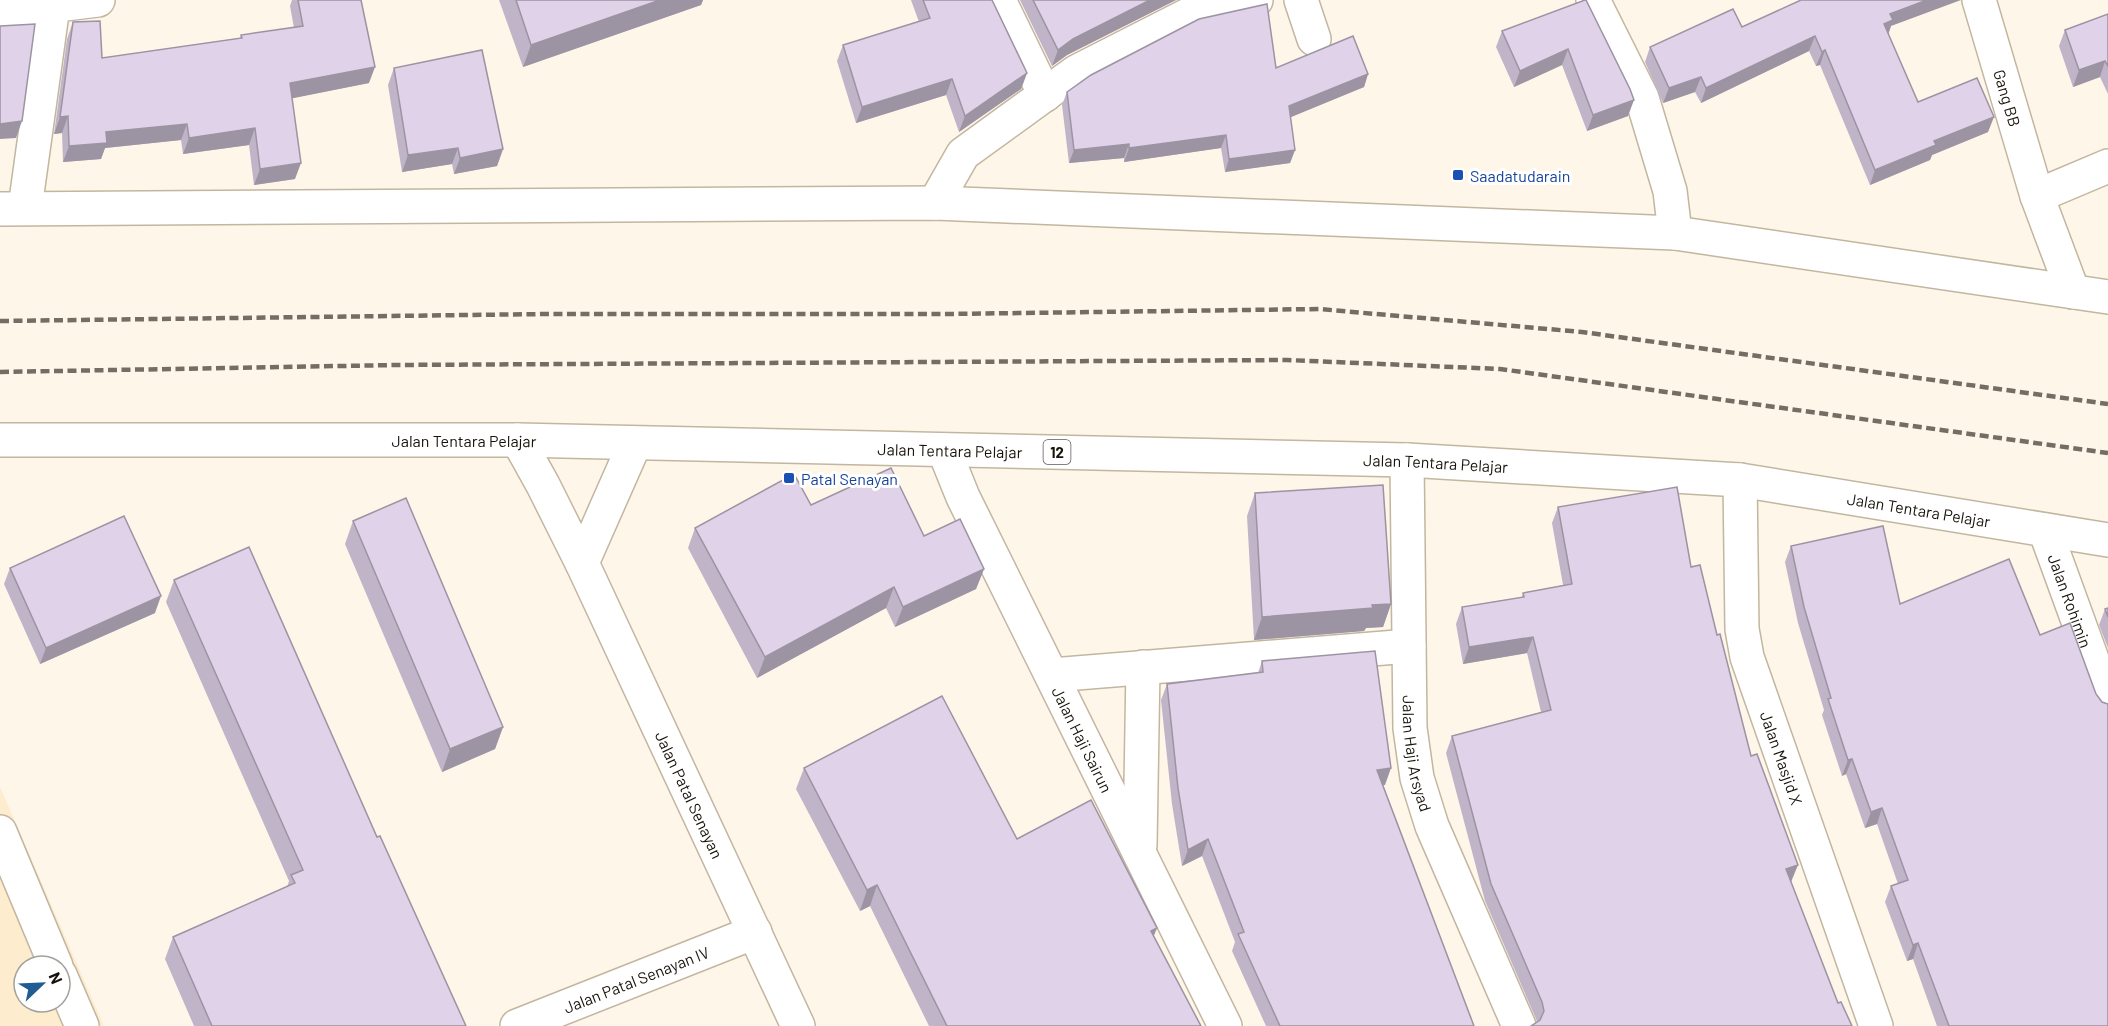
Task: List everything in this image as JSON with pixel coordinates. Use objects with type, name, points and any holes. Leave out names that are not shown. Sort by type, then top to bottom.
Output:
[{"type":"main road","points":[[0,12],[98,0]]},
{"type":"main road","points":[[999,0],[1045,95]]},
{"type":"main road","points":[[935,203],[963,154],[1076,72],[1188,15],[1256,0]]},
{"type":"main road","points":[[1302,0],[1314,39]]},
{"type":"main road","points":[[1593,0],[1642,98],[1670,191],[1675,233]]},
{"type":"main road","name":"Gang BB","points":[[1979,0],[2037,196],[2073,292]]},
{"type":"main road","points":[[53,6],[12,208],[935,203],[1675,233],[2108,297]]},
{"type":"main road","points":[[2037,196],[2108,166]]},
{"type":"main road","name":"Jalan Tentara Pelajar","points":[[0,440],[518,440],[1407,460],[1740,480],[2108,540]]},
{"type":"main road","name":"Jalan Patal Senayan","points":[[518,440],[543,484],[582,563],[798,1026]]},
{"type":"main road","points":[[582,563],[635,443]]},
{"type":"main road","name":"Jalan Haji Sairun","points":[[944,450],[963,497],[1225,1026]]},
{"type":"main road","name":"Jalan Haji Arsyad","points":[[1407,460],[1410,728],[1417,778],[1432,826],[1519,1026]]},
{"type":"main road","name":"Jalan Masjid X","points":[[1740,480],[1742,629],[1747,657],[1876,1026]]},
{"type":"main road","name":"Jalan Rohimin","points":[[2045,530],[2108,704]]},
{"type":"main road","points":[[1052,675],[1409,646]]},
{"type":"main road","points":[[1140,852],[1143,667]]},
{"type":"main road","points":[[0,832],[51,954]]},
{"type":"main road","name":"Jalan Patal Senayan IV","points":[[516,1026],[755,932]]},
{"type":"main road","points":[[72,1003],[82,1026]]},
{"type":"shaded area","points":[[0,787],[104,1026],[0,1026]]},
{"type":"building","points":[[298,0],[361,0],[375,67],[290,83],[301,163],[260,169],[255,128],[189,138],[187,124],[106,132],[107,143],[69,146],[68,116],[60,117],[73,22],[100,21],[102,58],[242,38],[241,35],[303,26]]},
{"type":"building","points":[[516,0],[660,0],[531,45]]},
{"type":"building","points":[[923,0],[992,0],[1027,73],[965,116],[952,79],[862,107],[843,45],[930,18]]},
{"type":"building","points":[[1033,0],[1150,0],[1073,39],[1058,50]]},
{"type":"building","points":[[1586,0],[1634,100],[1593,115],[1568,49],[1520,71],[1502,31]]},
{"type":"building","points":[[1801,0],[1927,0],[1890,14],[1893,20],[1884,24],[1918,102],[1977,78],[1994,117],[1934,141],[1936,145],[1875,170],[1825,50],[1822,52],[1815,36],[1706,88],[1701,77],[1669,88],[1650,47],[1733,9],[1742,27]]},
{"type":"building","points":[[1267,4],[1276,68],[1353,36],[1368,74],[1289,106],[1295,150],[1229,159],[1226,135],[1129,148],[1129,144],[1074,150],[1067,92],[1091,75],[1199,19]]},
{"type":"building","points":[[2108,14],[2108,66],[2105,61],[2079,70],[2065,30]]},
{"type":"building","points":[[35,24],[22,121],[0,124],[0,26]]},
{"type":"building","points":[[482,50],[503,149],[460,158],[458,148],[408,155],[394,68]]},
{"type":"building","points":[[891,468],[924,536],[960,519],[984,569],[903,607],[894,587],[765,657],[695,528],[794,474],[811,505]]},
{"type":"building","points":[[1383,485],[1391,604],[1372,605],[1373,608],[1262,617],[1255,493]]},
{"type":"building","points":[[1677,487],[1691,567],[1700,565],[1751,756],[1757,754],[1798,865],[1786,869],[1838,1003],[1841,1002],[1852,1026],[1531,1026],[1540,1020],[1544,1011],[1542,1002],[1491,884],[1452,736],[1551,710],[1533,637],[1469,647],[1462,607],[1524,597],[1523,593],[1572,584],[1558,507]]},
{"type":"building","points":[[406,498],[503,727],[450,749],[353,521]]},
{"type":"building","points":[[124,516],[161,596],[46,648],[10,568]]},
{"type":"building","points":[[1883,526],[1900,604],[2009,559],[2040,635],[2070,623],[2096,694],[2102,702],[2108,704],[2108,1026],[1949,1026],[1918,943],[1913,945],[1891,886],[1908,880],[1882,808],[1871,812],[1852,759],[1848,760],[1828,699],[1831,698],[1804,607],[1791,546]]},
{"type":"building","points":[[249,547],[377,837],[380,836],[466,1026],[212,1026],[173,937],[295,883],[291,875],[303,870],[174,580]]},
{"type":"building","points":[[1375,651],[1391,768],[1377,770],[1474,1026],[1280,1026],[1238,934],[1244,932],[1208,839],[1188,850],[1178,788],[1167,684],[1263,672],[1262,661]]},
{"type":"building","points":[[942,696],[1017,839],[1091,800],[1157,928],[1151,931],[1201,1026],[947,1026],[877,885],[867,890],[804,768]]},
{"type":"railway","points":[[0,321],[546,314],[948,314],[1319,309],[1582,332],[2108,404]]},
{"type":"railway","points":[[0,372],[396,365],[1287,360],[1500,369],[2108,453]]},
{"type":"place","name":"Saadatudarain","points":[[1458,175]]},
{"type":"place","name":"Patal Senayan","points":[[789,478]]}]
